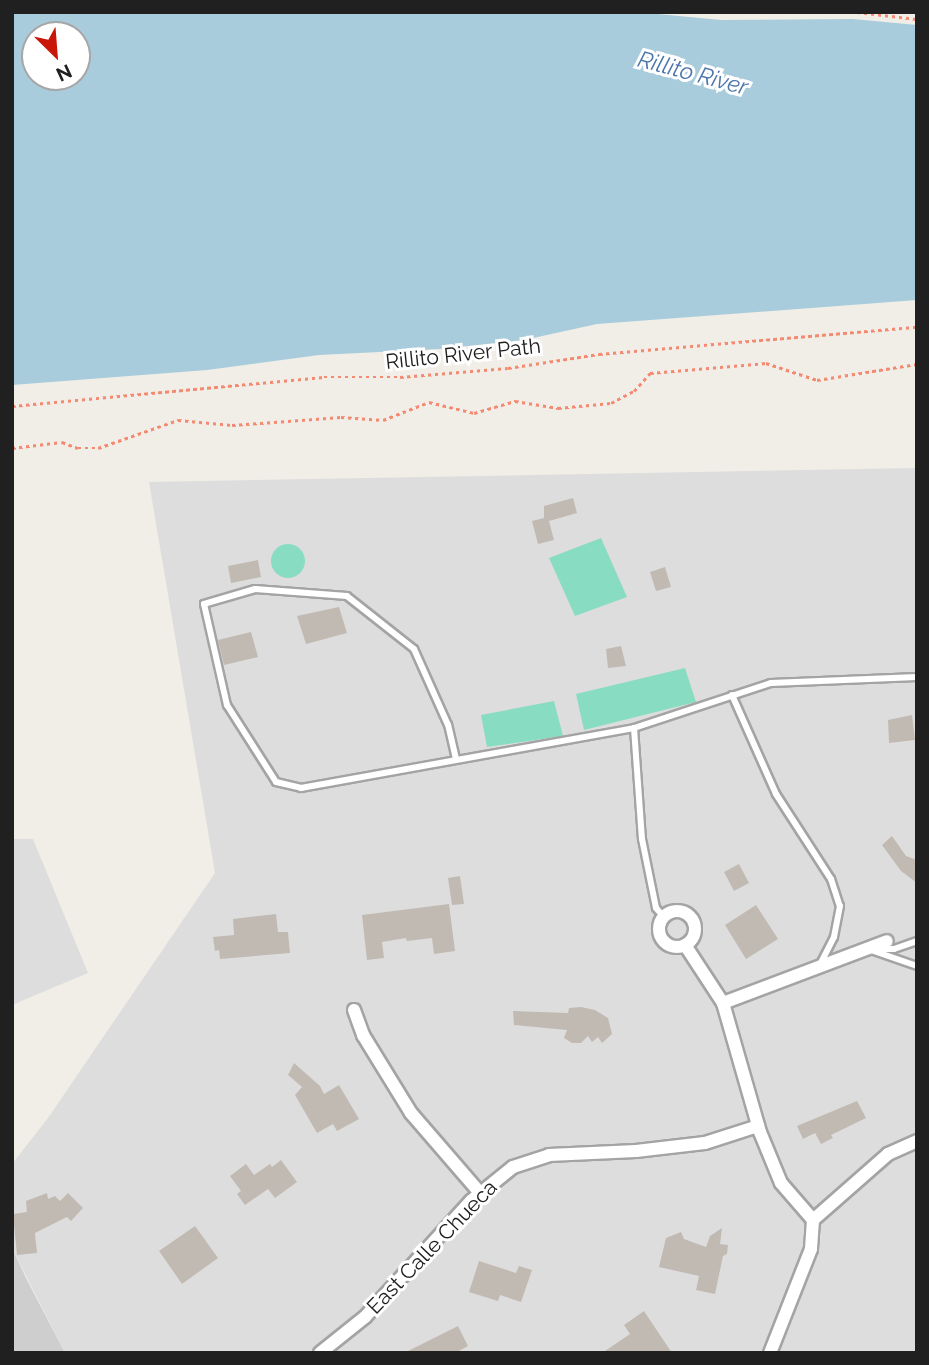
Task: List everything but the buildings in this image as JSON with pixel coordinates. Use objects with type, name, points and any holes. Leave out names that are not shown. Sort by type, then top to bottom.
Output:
[{"type":"street","points":[[680,911],[690,916],[695,932],[685,945],[673,946],[663,940],[660,928],[664,917],[680,911]]},
{"type":"street","points":[[723,1003],[887,941]]},
{"type":"street","points":[[685,945],[723,1003],[758,1126],[781,1183],[813,1220]]},
{"type":"street","points":[[354,1010],[363,1035],[411,1113],[480,1193]]},
{"type":"street","name":"East Calle Chueca","points":[[320,1353],[365,1317],[480,1193],[513,1167],[549,1155],[705,1143],[758,1126]]},
{"type":"street","points":[[770,1353],[811,1249],[813,1220],[888,1154],[917,1142]]},
{"type":"lane","points":[[456,759],[448,724],[414,649],[347,596],[255,589],[204,604],[227,705],[276,782],[301,788],[634,728],[771,683],[917,677]]},
{"type":"lane","points":[[732,695],[776,794],[831,879],[840,906],[834,937],[820,967]]},
{"type":"lane","points":[[634,728],[642,839],[656,908],[664,917]]},
{"type":"lane","points":[[867,949],[894,949],[917,942]]},
{"type":"lane","points":[[867,949],[917,966]]},
{"type":"path","points":[[857,12],[917,19]]},
{"type":"path","name":"Rillito River Path","points":[[12,406],[324,377],[362,379],[494,369],[599,354],[917,327]]},
{"type":"path","points":[[12,448],[62,442],[78,448],[98,448],[177,420],[232,425],[341,417],[383,421],[429,402],[474,413],[515,401],[558,408],[611,403],[634,391],[650,373],[766,363],[817,380],[917,364]]},
{"type":"shaded area","points":[[917,468],[917,1353],[65,1353],[12,1248],[12,1164],[48,1118],[215,873],[149,482]]},
{"type":"shaded area","points":[[12,839],[33,839],[88,973],[12,1005]]},
{"type":"shaded area","points":[[12,1248],[27,1280],[65,1353],[12,1353]]},
{"type":"green space","points":[[601,538],[627,597],[575,616],[549,558]]},
{"type":"green space","points":[[288,544],[300,549],[305,561],[300,573],[288,578],[276,573],[271,561],[276,549]]},
{"type":"green space","points":[[685,668],[696,702],[584,730],[576,694]]},
{"type":"green space","points":[[554,701],[563,736],[487,747],[481,715]]},
{"type":"water","name":"Rillito River","points":[[12,12],[637,12],[721,20],[853,19],[917,25],[917,300],[597,324],[524,340],[440,349],[319,355],[207,370],[12,385]]}]
